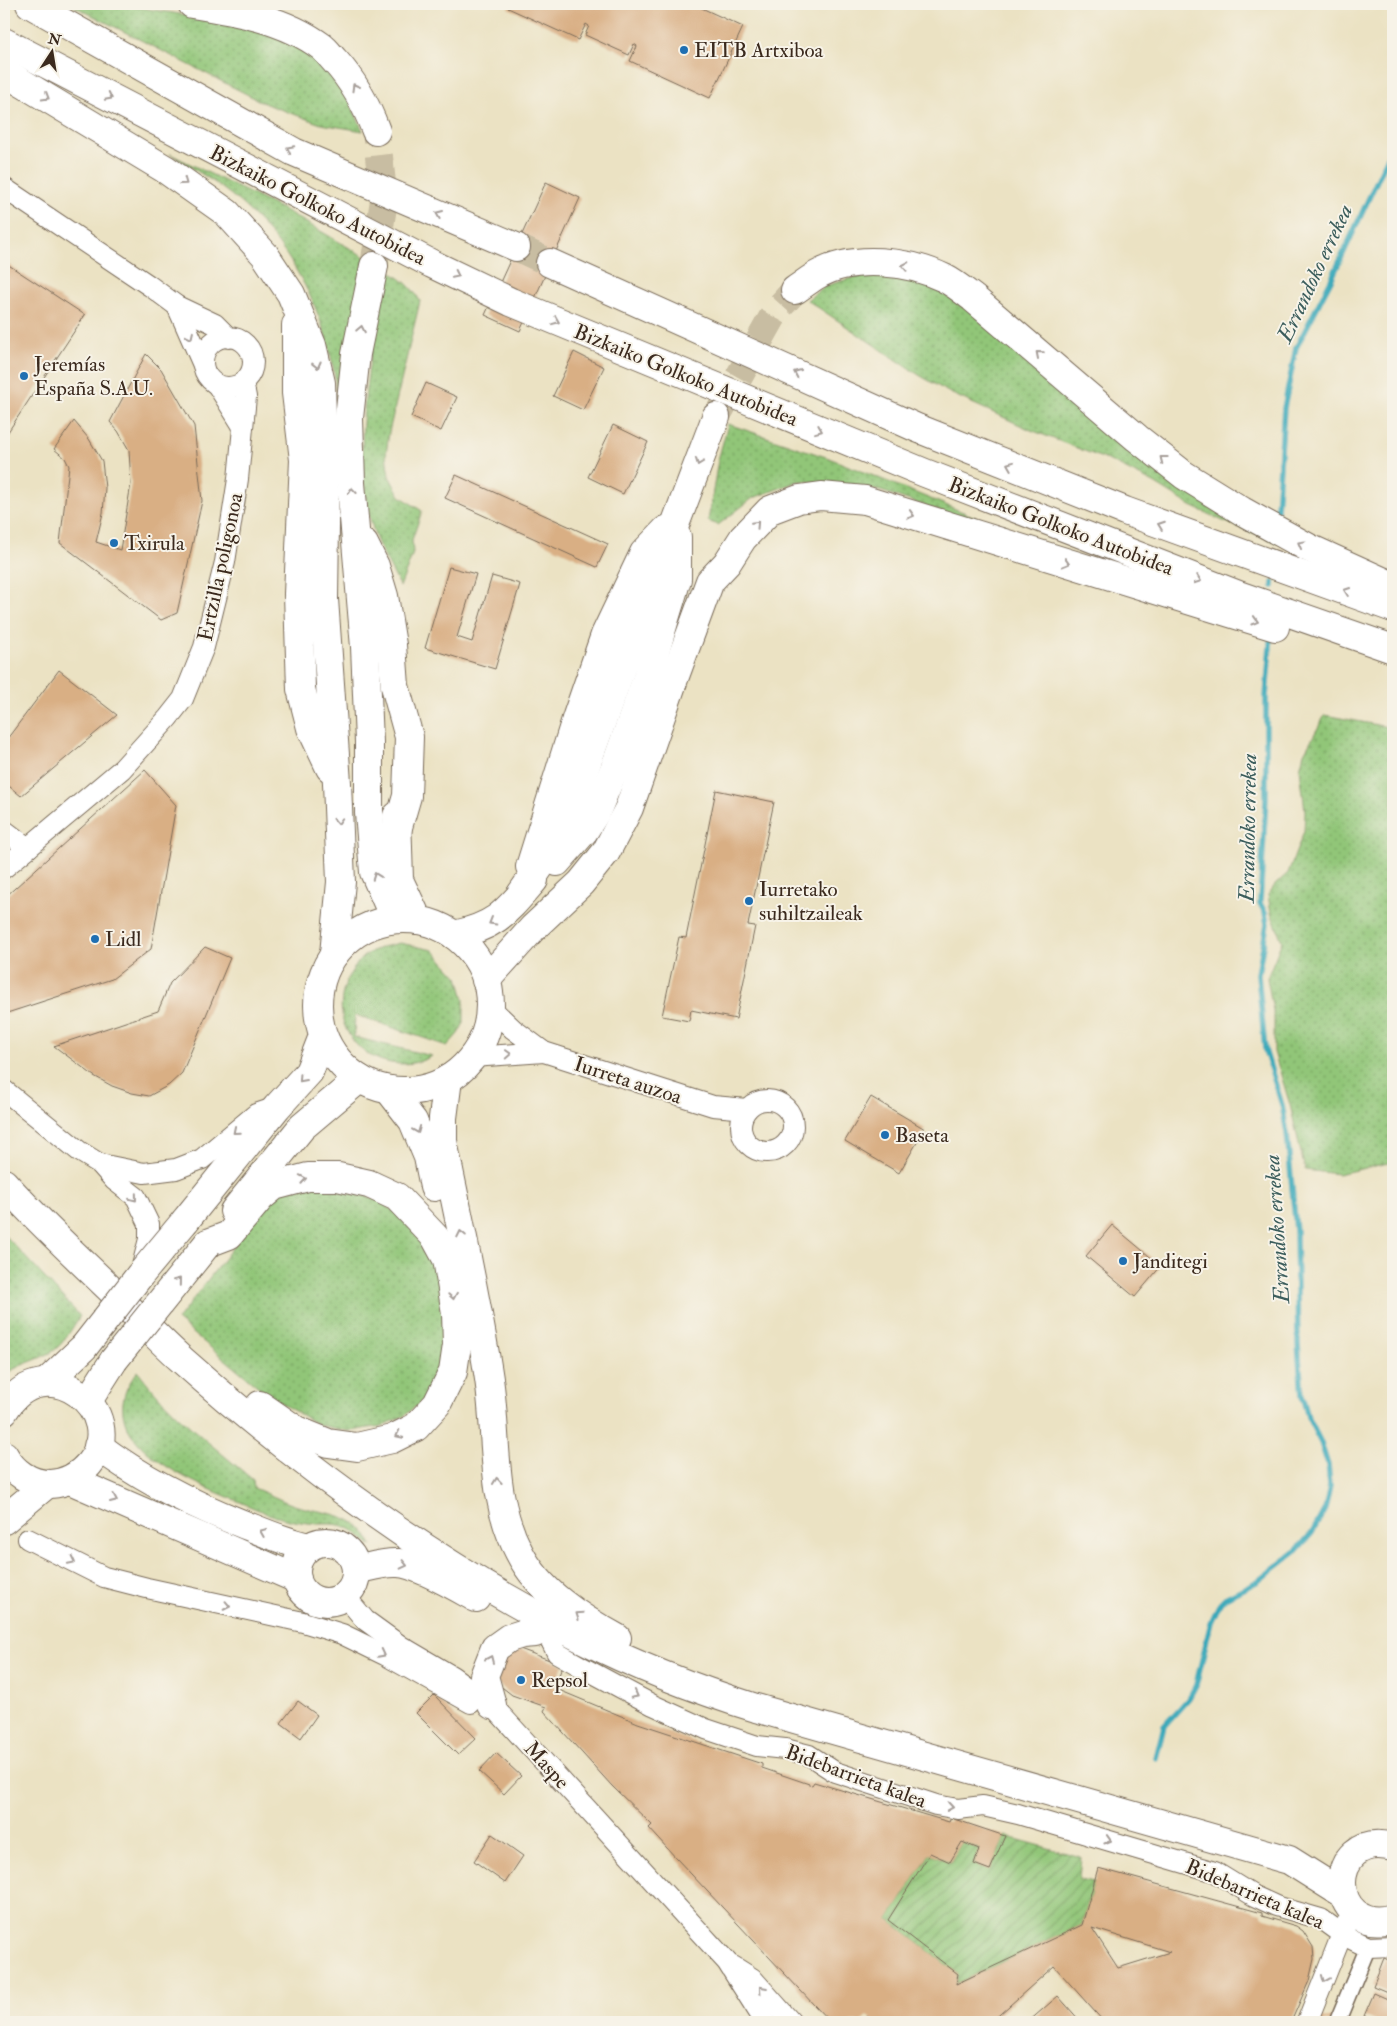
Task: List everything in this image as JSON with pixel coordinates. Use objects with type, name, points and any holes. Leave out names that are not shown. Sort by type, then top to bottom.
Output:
[{"type":"main road","name":"Bizkaiko Golkoko Autobidea","points":[[30,4],[294,152],[516,247]]},
{"type":"main road","points":[[192,4],[243,12],[291,30],[323,47],[351,79],[367,107],[376,131]]},
{"type":"main road","name":"Bizkaiko Golkoko Autobidea","points":[[4,42],[423,259],[511,302],[925,473],[1241,596],[1393,649]]},
{"type":"main road","points":[[4,72],[165,169],[227,213],[265,255],[291,294],[312,345],[321,383],[313,528],[298,594],[301,689],[311,728],[337,783]]},
{"type":"main road","points":[[795,290],[819,274],[849,264],[885,262],[910,266],[945,278],[973,298],[1136,438],[1184,475],[1242,511],[1309,548],[1393,586]]},
{"type":"main road","name":"Bizkaiko Golkoko Autobidea","points":[[550,263],[917,428],[1125,511],[1393,608]]},
{"type":"main road","points":[[374,266],[356,354],[349,418],[351,483],[365,647],[369,742],[369,813],[374,872],[388,904],[408,920]]},
{"type":"main road","points":[[297,308],[296,393],[324,599],[337,783],[341,882],[334,954]]},
{"type":"main road","points":[[454,935],[476,931],[498,920],[521,894],[559,839],[716,417]]},
{"type":"main road","points":[[486,980],[506,956],[523,946],[580,898],[605,873],[620,851],[650,788],[718,572],[743,538],[770,510],[798,499],[821,496],[864,500],[1393,664]]},
{"type":"main road","points":[[355,528],[375,566],[384,596],[392,645],[395,686],[401,714],[396,761],[396,834],[399,880],[408,920]]},
{"type":"main road","points":[[408,920],[437,926],[454,935],[474,955],[486,980],[490,1007],[485,1034],[472,1057],[464,1067],[448,1079],[430,1087],[410,1091],[389,1090],[359,1079],[338,1060],[323,1036],[317,1008],[321,980],[334,954],[352,936],[374,924],[408,920]]},
{"type":"main road","points":[[47,1382],[84,1347],[277,1107],[309,1072],[323,1036]]},
{"type":"main road","points":[[88,1401],[114,1360],[302,1127],[359,1079]]},
{"type":"main road","points":[[448,1079],[442,1141],[489,1380],[497,1485],[505,1524],[520,1554],[536,1577],[559,1600],[594,1625],[638,1650],[796,1715],[813,1724]]},
{"type":"main road","points":[[4,1183],[44,1224],[107,1270],[255,1402],[296,1430],[328,1443],[357,1447],[392,1439],[416,1427],[437,1404],[453,1372],[458,1345],[447,1259],[428,1157],[413,1121],[389,1090]]},
{"type":"main road","points":[[208,1243],[229,1234],[261,1197],[274,1186],[308,1177],[338,1177],[369,1184],[397,1197],[435,1237],[447,1259]]},
{"type":"main road","name":"Bidebarrieta kalea","points":[[44,1224],[181,1359],[297,1457],[420,1544],[499,1594],[578,1637],[665,1676],[724,1698],[1289,1860]]},
{"type":"main road","points":[[4,1411],[9,1401],[33,1385],[47,1382],[63,1384],[77,1391],[88,1401],[96,1415],[100,1430],[98,1446],[92,1460],[82,1472],[58,1482],[4,1520]]},
{"type":"main road","points":[[98,1446],[150,1481],[212,1512],[288,1542],[309,1547]]},
{"type":"main road","points":[[4,1455],[8,1463],[18,1474],[32,1481],[58,1482],[297,1579]]},
{"type":"main road","points":[[326,1542],[343,1548],[350,1554],[356,1570],[355,1580],[345,1596],[329,1602],[312,1599],[305,1594],[297,1579],[298,1561],[302,1553],[317,1543],[326,1542]]},
{"type":"main road","points":[[356,1570],[391,1563],[399,1563],[417,1568],[466,1592],[543,1637],[607,1668],[629,1675],[665,1676]]},
{"type":"main road","points":[[500,1715],[484,1676],[495,1648],[509,1638],[522,1634],[543,1637]]},
{"type":"main road","points":[[1345,1899],[1341,1882],[1343,1870],[1350,1859],[1359,1850],[1370,1846],[1382,1845],[1393,1848]]},
{"type":"main road","points":[[1289,1860],[1350,1859]]},
{"type":"main road","points":[[1289,1860],[1345,1899],[1361,1916],[1371,1920],[1391,1919]]},
{"type":"street","points":[[4,188],[171,302],[215,324],[229,338]]},
{"type":"street","points":[[171,302],[203,365],[205,373],[217,385],[242,425]]},
{"type":"street","points":[[203,365],[203,356],[212,342],[229,338],[237,339],[250,350],[252,367],[249,375],[243,382],[231,387],[217,385]]},
{"type":"street","name":"Ertzilla poligonoa","points":[[4,868],[122,769],[183,699],[204,647],[225,562],[238,479],[246,397],[243,382]]},
{"type":"street","points":[[4,830],[28,848]]},
{"type":"street","points":[[490,1007],[513,1029],[544,1052]]},
{"type":"street","points":[[472,1057],[544,1052]]},
{"type":"street","name":"Iurreta auzoa","points":[[544,1052],[713,1106]]},
{"type":"street","points":[[4,1090],[72,1145],[100,1164],[114,1180],[136,1197],[149,1224],[149,1239],[140,1275]]},
{"type":"street","points":[[713,1106],[747,1109],[762,1101],[778,1103],[790,1115],[792,1131],[784,1146],[768,1152],[752,1147],[745,1141],[741,1124],[747,1109]]},
{"type":"street","points":[[713,1106],[742,1133]]},
{"type":"street","points":[[100,1164],[144,1173],[176,1170],[202,1159],[256,1114],[277,1107]]},
{"type":"street","points":[[28,1539],[104,1577],[303,1622],[342,1634],[500,1715]]},
{"type":"street","name":"Maspe","points":[[345,1596],[365,1620],[401,1646],[452,1676],[500,1715],[727,1962],[765,2022]]},
{"type":"street","name":"Bidebarrieta kalea","points":[[543,1637],[558,1653],[580,1666],[653,1705],[706,1729],[757,1746],[785,1748],[809,1755],[835,1772],[936,1805],[958,1809],[983,1806],[1018,1814],[1215,1872],[1254,1896],[1276,1906],[1322,1919],[1343,1935],[1366,1946]]},
{"type":"street","points":[[1307,2022],[1346,1926],[1345,1899]]},
{"type":"street","points":[[1342,2021],[1366,1946],[1391,1919]]},
{"type":"street","points":[[1366,1946],[1393,1946]]},
{"type":"street","name":"Maspe","points":[[727,1962],[752,1978],[791,2022]]},
{"type":"green space","points":[[70,4],[117,4],[242,24],[277,34],[319,59],[340,80],[363,131],[321,124],[266,104]]},
{"type":"green space","points":[[170,154],[288,212],[365,257],[339,472],[337,396],[331,357],[324,330],[314,304],[301,279],[287,255],[251,212],[216,183]]},
{"type":"green space","points":[[387,270],[406,283],[420,301],[389,432],[386,455],[389,476],[400,496],[422,511],[412,540],[413,553],[400,587],[374,532],[366,501],[363,469],[362,435],[369,367]]},
{"type":"green space","points":[[886,275],[924,283],[963,305],[1284,545],[1191,506],[1154,483],[1110,461],[1031,430],[950,393],[919,375],[807,300],[825,286],[855,277]]},
{"type":"green space","points":[[728,424],[829,458],[1062,552],[881,491],[837,483],[799,481],[753,498],[718,525],[708,521],[718,460]]},
{"type":"green space","points":[[1325,715],[1393,728],[1393,1162],[1338,1174],[1305,1170],[1290,1105],[1274,1052],[1274,1016],[1267,978],[1282,941],[1271,913],[1268,895],[1275,885],[1288,873],[1304,831],[1305,811],[1300,769],[1304,753]]},
{"type":"green space","points":[[400,943],[433,950],[458,977],[464,999],[464,1023],[458,1034],[447,1046],[355,1015],[354,1037],[432,1056],[421,1061],[398,1064],[376,1058],[366,1053],[357,1045],[346,1028],[341,1010],[343,992],[349,976],[360,960],[373,951]]},
{"type":"green space","points":[[313,1185],[374,1198],[403,1217],[419,1234],[436,1265],[442,1289],[445,1367],[425,1399],[404,1416],[382,1426],[348,1431],[319,1425],[272,1398],[177,1320],[263,1208],[282,1191]]},
{"type":"green space","points":[[4,1234],[80,1316],[55,1350],[4,1375]]},
{"type":"green space","points":[[138,1371],[150,1387],[177,1415],[253,1480],[254,1488],[294,1505],[350,1520],[367,1535],[372,1546],[344,1526],[294,1521],[259,1510],[194,1482],[149,1454],[133,1436],[124,1416],[125,1395]]},
{"type":"green space","points":[[1005,1836],[1081,1857],[1079,1879],[1094,1882],[1082,1925],[956,1984],[958,1974],[888,1920],[930,1853],[950,1862],[962,1842],[979,1849],[974,1864],[990,1870]]},
{"type":"building","name":"EITB Artxiboa","points":[[510,4],[646,4],[654,8],[656,4],[693,4],[743,27],[710,98],[630,61],[637,46],[634,44],[629,55],[585,35],[589,26],[586,24],[578,40],[508,8]]},
{"type":"building","points":[[546,182],[580,198],[520,331],[485,315]]},
{"type":"building","name":"Jeremías España S.A.U.","points":[[4,262],[85,315],[4,438]]},
{"type":"building","points":[[574,352],[604,367],[583,410],[553,396]]},
{"type":"building","points":[[146,354],[161,369],[194,426],[202,501],[177,613],[161,620],[60,543],[69,466],[65,458],[54,449],[74,421],[89,439],[102,461],[105,488],[103,513],[96,542],[120,550],[131,484],[129,450],[118,431],[110,422]]},
{"type":"building","points":[[426,383],[457,397],[441,431],[411,417]]},
{"type":"building","points":[[613,425],[648,442],[623,494],[588,477]]},
{"type":"building","points":[[456,475],[608,544],[597,567],[445,498]]},
{"type":"building","points":[[449,567],[476,574],[457,637],[472,642],[492,576],[520,584],[495,669],[425,648]]},
{"type":"building","points":[[59,670],[117,715],[21,796],[4,782],[4,743]]},
{"type":"building","points":[[145,770],[176,805],[151,949],[112,979],[4,1014],[4,898]]},
{"type":"building","points":[[716,790],[774,802],[748,925],[755,926],[736,1019],[691,1010],[689,1021],[662,1016],[679,937],[686,938]]},
{"type":"building","points":[[205,947],[230,958],[182,1073],[169,1085],[149,1096],[132,1093],[112,1086],[94,1076],[54,1046],[158,1011],[170,983]]},
{"type":"building","name":"Baseta","points":[[871,1097],[925,1129],[899,1173],[845,1141]]},
{"type":"building","name":"Janditegi","points":[[1112,1225],[1161,1266],[1135,1297],[1086,1256]]},
{"type":"building","points":[[511,1649],[520,1649],[563,1665],[554,1688],[638,1723],[762,1764],[762,1768],[812,1785],[814,1782],[949,1822],[951,1818],[1005,1836],[990,1870],[974,1864],[979,1849],[962,1842],[950,1862],[930,1853],[888,1920],[958,1974],[956,1984],[1082,1925],[1098,1868],[1262,1913],[1262,1916],[1296,1926],[1303,1931],[1313,1947],[1314,1959],[1309,1981],[1291,2022],[1104,2022],[1054,1966],[991,2022],[875,2022],[868,2016],[861,2022],[830,2022],[676,1858],[649,1828],[652,1825],[612,1786],[544,1711],[546,1707],[512,1695],[498,1684],[496,1674]],"holes":[[[1092,1928],[1170,1952],[1118,1968]]]},
{"type":"building","points":[[434,1695],[476,1738],[458,1755],[416,1713]]},
{"type":"building","points":[[298,1701],[317,1715],[301,1738],[281,1723]]},
{"type":"building","points":[[496,1753],[521,1776],[504,1794],[479,1771]]},
{"type":"building","points":[[492,1834],[523,1856],[505,1883],[474,1861]]},
{"type":"building","points":[[1384,1958],[1393,1962],[1393,2022],[1378,2022],[1364,2016],[1374,1993],[1390,2000],[1392,1994],[1373,1986]]},
{"type":"building","points":[[1058,1996],[1081,2022],[1028,2022]]},
{"type":"building","points":[[1321,2018],[1333,2019],[1344,2022],[1320,2022]]},
{"type":"waterway","name":"Errandoko errekea","points":[[1277,510],[1284,408],[1296,348],[1331,280],[1393,146]]},
{"type":"waterway","name":"Errandoko errekea","points":[[1156,1758],[1164,1726],[1189,1698],[1196,1685],[1211,1622],[1220,1603],[1225,1598],[1258,1581],[1295,1552],[1312,1533],[1325,1509],[1330,1486],[1328,1465],[1321,1443],[1308,1417],[1302,1396],[1298,1344],[1296,1231],[1287,1133],[1282,1105],[1265,1050],[1258,974],[1267,924],[1265,913],[1260,903],[1266,799],[1266,697],[1271,633]]},
{"type":"tunnel","points":[[374,266],[384,200],[376,131]]},
{"type":"tunnel","points":[[516,247],[550,263]]},
{"type":"tunnel","points":[[718,414],[776,311],[795,290]]},
{"type":"place","name":"EITB Artxiboa","points":[[684,50]]},
{"type":"place","name":"Jeremías España S.A.U.","points":[[24,376]]},
{"type":"place","name":"Txirula","points":[[114,543]]},
{"type":"place","name":"Iurretako suhiltzaileak","points":[[749,901]]},
{"type":"place","name":"Lidl","points":[[95,939]]},
{"type":"place","name":"Baseta","points":[[885,1135]]},
{"type":"place","name":"Janditegi","points":[[1123,1261]]},
{"type":"place","name":"Repsol","points":[[521,1680]]}]
